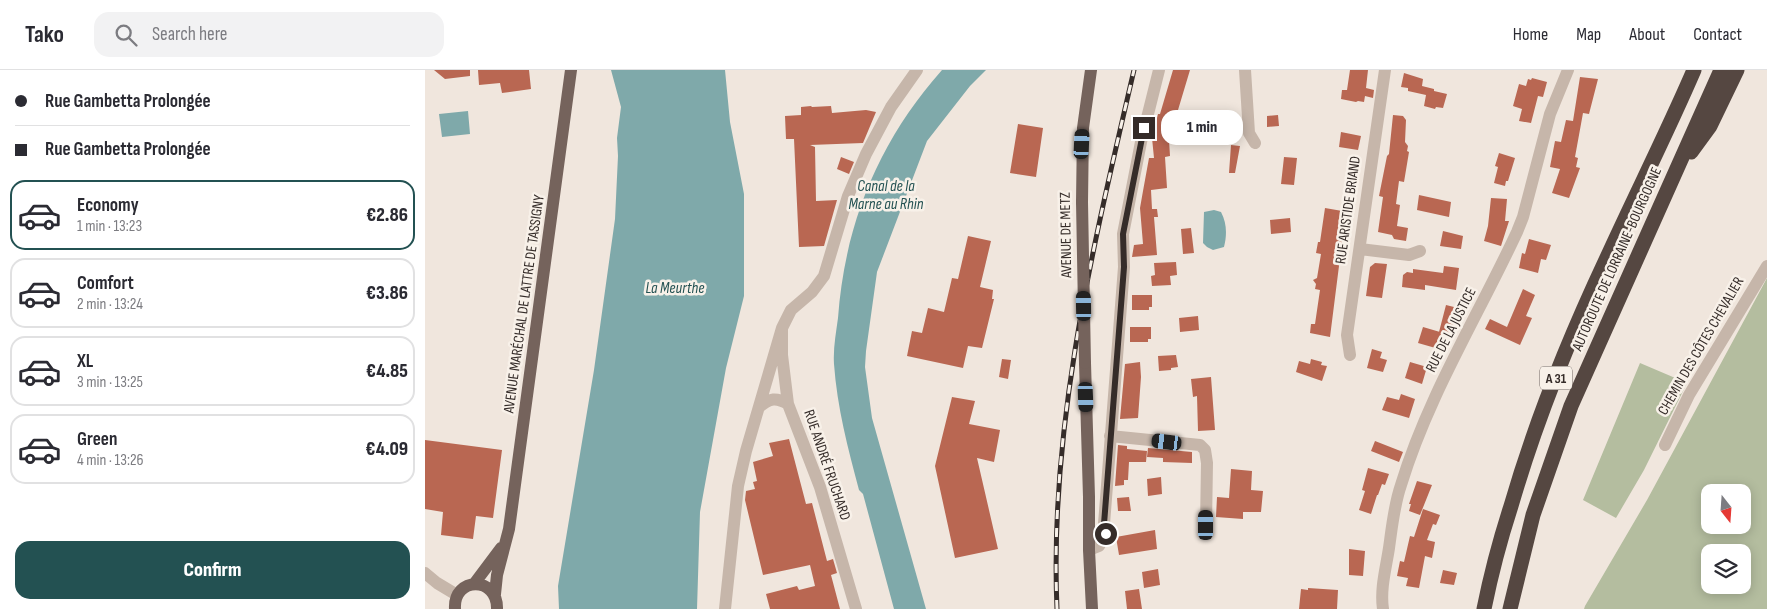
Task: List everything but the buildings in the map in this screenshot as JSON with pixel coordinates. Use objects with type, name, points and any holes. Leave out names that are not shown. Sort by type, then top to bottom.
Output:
[{"type":"highway","name":"AUTOROUTE DE LORRAINE-BOURGOGNE","points":[[1485,609],[1499,543],[1539,419],[1604,263],[1694,70]]},
{"type":"highway","name":"AUTOROUTE DE LORRAINE-BOURGOGNE","points":[[1510,609],[1533,515],[1571,406],[1721,70]]},
{"type":"highway","points":[[1675,173],[1710,126],[1737,70]]},
{"type":"main road","name":"AVENUE MARÉCHAL DE LATTRE DE TASSIGNY","points":[[497,609],[495,594],[497,575],[509,529],[571,70]]},
{"type":"main road","name":"AVENUE DE METZ","points":[[1091,70],[1083,128],[1082,202],[1089,550],[1092,609]]},
{"type":"main road","name":"AVENUE MARÉCHAL DE LATTRE DE TASSIGNY","points":[[474,584],[505,542]]},
{"type":"main road","points":[[455,609],[457,595],[462,589],[474,584],[489,588],[495,594]]},
{"type":"street","points":[[725,609],[739,486],[782,328],[791,310],[812,292],[824,276],[848,196],[866,154],[891,107],[917,70]]},
{"type":"street","points":[[1089,550],[1099,546],[1106,534],[1104,524],[1124,267],[1123,234],[1141,142],[1159,70]]},
{"type":"street","points":[[1245,70],[1249,133],[1255,143]]},
{"type":"street","name":"RUE ARISTIDE BRIAND","points":[[1351,355],[1347,335],[1385,70]]},
{"type":"street","name":"RUE DE LA JUSTICE","points":[[1383,609],[1383,592],[1394,513],[1408,463],[1433,401],[1517,232],[1523,217],[1550,114],[1568,70]]},
{"type":"street","points":[[1360,249],[1409,255],[1420,251]]},
{"type":"street","name":"CHEMIN DES CÔTES CHEVALIER","points":[[1665,444],[1689,395],[1767,266]]},
{"type":"street","name":"RUE ANDRÉ FRUCHARD","points":[[782,328],[782,355],[789,404],[820,487],[856,609]]},
{"type":"street","points":[[759,407],[766,401],[774,398],[789,404]]},
{"type":"street","points":[[1110,436],[1200,445],[1205,450],[1207,463],[1206,525]]},
{"type":"street","points":[[425,573],[457,595]]},
{"type":"green space","points":[[1767,278],[1767,609],[1584,609],[1647,500]]},
{"type":"green space","points":[[1640,363],[1687,383],[1644,470],[1616,518],[1583,500]]},
{"type":"water","name":"La Meurthe","points":[[611,70],[725,70],[730,122],[744,194],[744,296],[726,368],[700,512],[697,609],[559,609],[558,586],[594,370],[615,219],[617,138],[621,107]]},
{"type":"water","name":"Canal de la Marne au Rhin","points":[[942,70],[986,70],[970,86],[927,141],[877,272],[866,351],[865,367],[872,418],[926,609],[894,609],[863,494],[859,490],[847,443],[835,380],[834,347],[848,249],[869,185],[900,125]]},
{"type":"water","points":[[468,111],[470,134],[442,137],[439,114]]},
{"type":"water","points":[[1214,210],[1221,212],[1226,234],[1224,247],[1213,250],[1203,243],[1204,212]]},
{"type":"railway","points":[[1057,609],[1056,541],[1060,472],[1067,405],[1077,337],[1090,270],[1134,70]]},
{"type":"route","points":[[1106,534],[1104,524],[1125,251],[1123,234],[1127,206],[1144,128]]}]
